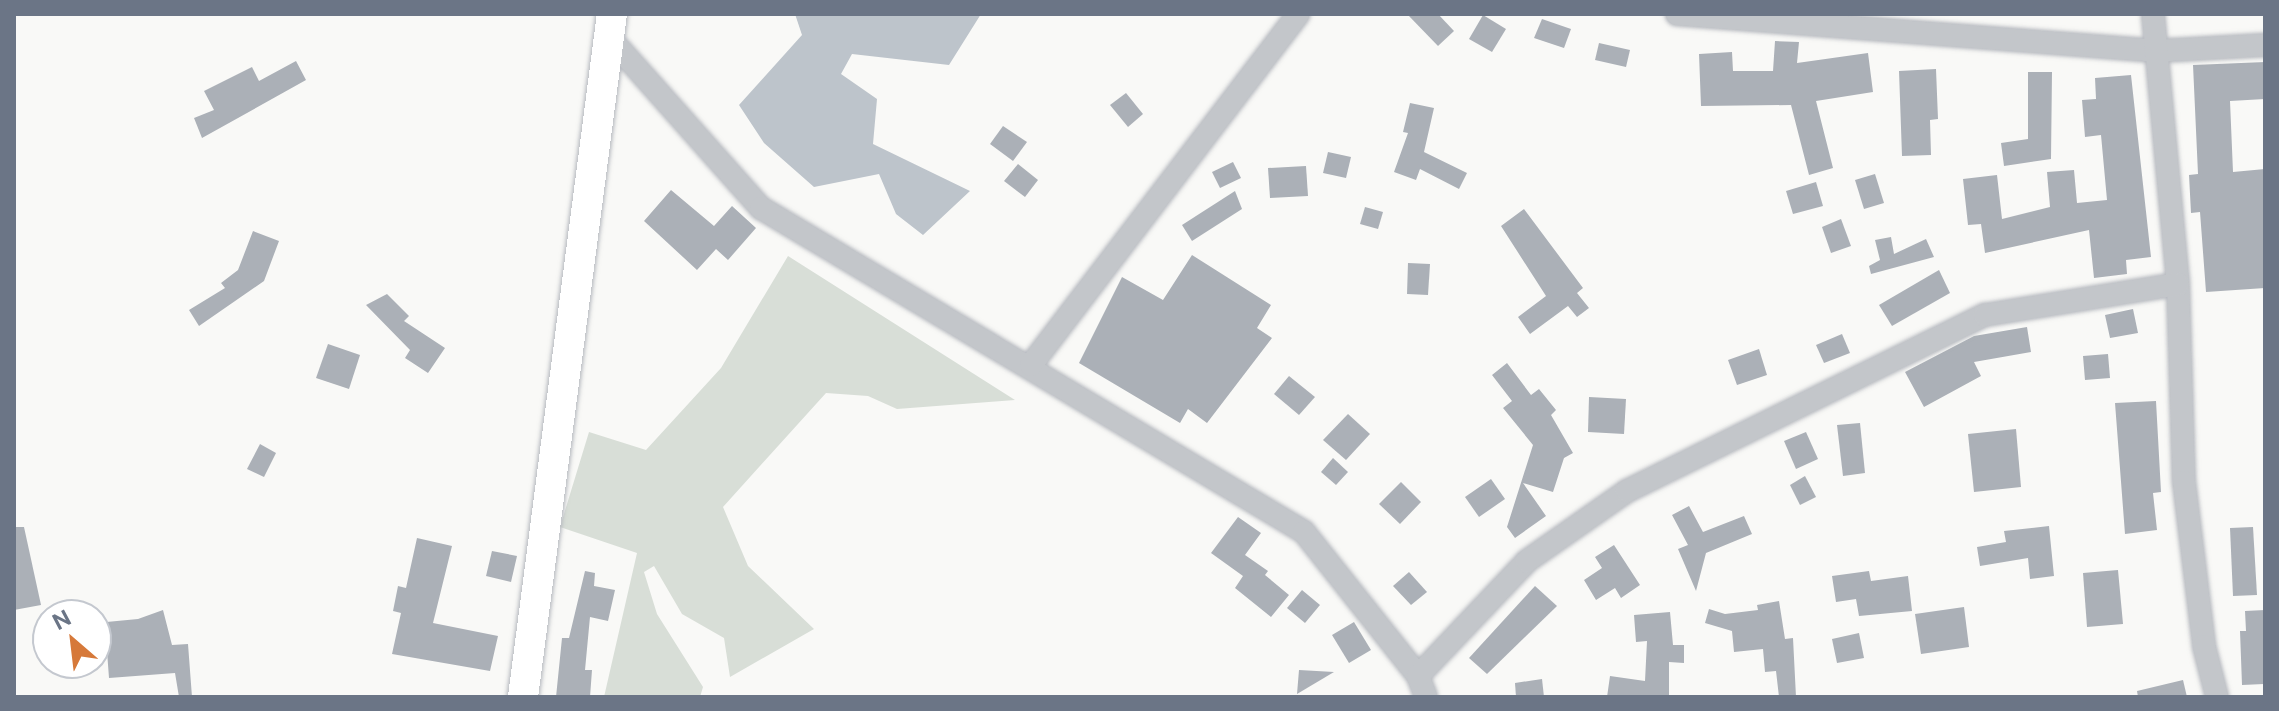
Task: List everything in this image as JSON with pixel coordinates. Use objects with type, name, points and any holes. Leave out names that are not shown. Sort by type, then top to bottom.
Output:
[{"type":"street","points":[[1031,365],[1298,14]]},
{"type":"street","points":[[1677,14],[2155,51],[2265,45]]},
{"type":"street","points":[[2153,14],[2178,284],[2184,482],[2204,646],[2217,697]]},
{"type":"street","points":[[610,25],[761,208],[1031,365],[1304,532],[1422,686],[1527,561],[1627,491],[1985,315],[2178,284]]},
{"type":"street","points":[[523,697],[610,25]]},
{"type":"shaded area","points":[[795,14],[981,14],[949,65],[852,54],[841,74],[877,99],[873,144],[970,191],[923,235],[896,214],[879,174],[814,187],[764,143],[739,105],[802,35]]},
{"type":"shaded area","points":[[788,256],[1015,400],[897,409],[868,396],[826,393],[723,507],[748,566],[814,629],[730,677],[724,638],[682,614],[654,566],[644,572],[657,614],[703,687],[700,697],[604,697],[637,553],[560,527],[589,432],[646,450],[721,368]]},
{"type":"building","points":[[1407,14],[1438,14],[1454,31],[1438,46]]},
{"type":"building","points":[[1483,15],[1506,29],[1492,52],[1469,39]]},
{"type":"building","points":[[1542,19],[1571,29],[1564,48],[1534,38]]},
{"type":"building","points":[[1775,41],[1799,42],[1797,63],[1868,53],[1873,92],[1816,101],[1833,168],[1809,175],[1791,105],[1701,106],[1699,54],[1732,52],[1733,71],[1773,71]]},
{"type":"building","points":[[1599,43],[1630,50],[1626,67],[1595,60]]},
{"type":"building","points":[[296,61],[306,80],[202,138],[194,118],[214,110],[204,91],[252,67],[259,81]]},
{"type":"building","points":[[2265,62],[2265,99],[2230,101],[2233,172],[2265,169],[2265,288],[2206,292],[2200,212],[2191,213],[2189,175],[2198,174],[2193,65]]},
{"type":"building","points":[[1936,69],[1938,119],[1930,120],[1931,155],[1902,156],[1899,71]]},
{"type":"building","points":[[2028,72],[2052,72],[2051,159],[2004,166],[2001,143],[2028,139]]},
{"type":"building","points":[[2131,75],[2151,257],[2126,260],[2127,274],[2094,278],[2089,230],[1985,253],[1981,224],[1968,225],[1963,179],[1997,175],[2002,219],[2050,207],[2047,172],[2074,170],[2077,203],[2107,200],[2101,135],[2085,137],[2082,100],[2096,99],[2095,78]]},
{"type":"building","points":[[1126,93],[1143,114],[1128,127],[1110,105]]},
{"type":"building","points":[[1410,103],[1434,108],[1424,152],[1467,173],[1459,189],[1420,169],[1416,180],[1394,172],[1408,133],[1403,132]]},
{"type":"building","points":[[1003,126],[1027,142],[1013,161],[990,144]]},
{"type":"building","points":[[1328,152],[1351,157],[1346,178],[1323,173]]},
{"type":"building","points":[[1233,162],[1241,178],[1220,188],[1212,172]]},
{"type":"building","points":[[1018,164],[1038,180],[1025,197],[1004,181]]},
{"type":"building","points":[[1306,166],[1308,196],[1270,198],[1268,168]]},
{"type":"building","points":[[1875,174],[1884,203],[1864,209],[1855,180]]},
{"type":"building","points":[[1816,182],[1823,206],[1793,214],[1786,191]]},
{"type":"building","points":[[671,190],[714,226],[732,206],[756,228],[728,260],[716,249],[697,270],[644,221]]},
{"type":"building","points":[[1235,191],[1242,209],[1192,241],[1182,225]]},
{"type":"building","points":[[1365,207],[1383,212],[1378,229],[1360,224]]},
{"type":"building","points":[[1524,209],[1583,288],[1577,293],[1589,308],[1577,317],[1568,306],[1530,334],[1518,317],[1546,296],[1501,226]]},
{"type":"building","points":[[1841,219],[1851,246],[1831,253],[1822,227]]},
{"type":"building","points":[[253,231],[279,241],[264,281],[199,326],[189,310],[225,288],[221,283],[238,270]]},
{"type":"building","points":[[1891,237],[1894,254],[1926,239],[1934,257],[1871,274],[1869,266],[1880,260],[1875,240]]},
{"type":"building","points":[[1192,255],[1271,305],[1257,328],[1272,338],[1207,423],[1188,409],[1180,423],[1079,363],[1122,277],[1163,300]]},
{"type":"building","points":[[1408,263],[1430,264],[1428,295],[1407,294]]},
{"type":"building","points":[[1939,270],[1950,293],[1892,326],[1879,305]]},
{"type":"building","points":[[387,294],[409,316],[404,321],[445,348],[428,373],[405,358],[410,350],[366,305]]},
{"type":"building","points":[[2133,309],[2138,333],[2110,338],[2105,315]]},
{"type":"building","points":[[2027,327],[2031,352],[1974,362],[1981,376],[1924,407],[1905,372],[1974,336]]},
{"type":"building","points":[[1842,334],[1850,353],[1824,363],[1816,345]]},
{"type":"building","points":[[328,344],[360,355],[349,389],[316,378]]},
{"type":"building","points":[[1759,349],[1767,375],[1737,385],[1728,360]]},
{"type":"building","points":[[2108,354],[2110,378],[2085,380],[2083,356]]},
{"type":"building","points":[[1507,363],[1531,395],[1539,389],[1556,410],[1551,415],[1573,453],[1564,458],[1553,492],[1523,483],[1546,516],[1515,538],[1507,527],[1533,445],[1503,408],[1512,401],[1492,375]]},
{"type":"building","points":[[1289,376],[1315,397],[1299,415],[1274,394]]},
{"type":"building","points":[[1589,397],[1626,399],[1624,434],[1588,432]]},
{"type":"building","points":[[2156,401],[2161,492],[2153,493],[2157,530],[2125,534],[2115,403]]},
{"type":"building","points":[[1348,414],[1370,434],[1346,460],[1323,440]]},
{"type":"building","points":[[1860,423],[1865,473],[1843,476],[1837,425]]},
{"type":"building","points":[[2016,429],[2021,487],[1974,492],[1968,434]]},
{"type":"building","points":[[1806,432],[1818,459],[1796,469],[1784,441]]},
{"type":"building","points":[[260,444],[276,453],[264,477],[247,469]]},
{"type":"building","points":[[1333,458],[1348,472],[1336,485],[1321,472]]},
{"type":"building","points":[[1805,476],[1816,497],[1800,505],[1790,485]]},
{"type":"building","points":[[1491,479],[1505,499],[1479,517],[1465,497]]},
{"type":"building","points":[[1401,482],[1421,502],[1400,524],[1379,504]]},
{"type":"building","points":[[1689,506],[1703,532],[1744,516],[1752,534],[1706,553],[1696,591],[1678,549],[1688,545],[1672,515]]},
{"type":"building","points":[[1238,517],[1261,533],[1245,555],[1268,571],[1265,575],[1289,595],[1271,617],[1235,588],[1243,576],[1211,553]]},
{"type":"building","points":[[2049,526],[2054,576],[2030,579],[2028,558],[1980,566],[1977,547],[2006,542],[2004,531]]},
{"type":"building","points":[[14,527],[24,527],[40,599],[32,599],[32,607],[14,610]]},
{"type":"building","points":[[2253,527],[2257,595],[2233,596],[2230,528]]},
{"type":"building","points":[[417,538],[452,546],[433,623],[498,636],[490,671],[392,654],[401,613],[393,611],[398,586],[406,588]]},
{"type":"building","points":[[1614,545],[1640,585],[1621,598],[1615,588],[1596,600],[1584,580],[1602,568],[1595,557]]},
{"type":"building","points":[[492,551],[517,556],[511,582],[486,576]]},
{"type":"building","points":[[2118,570],[2123,624],[2087,627],[2083,573]]},
{"type":"building","points":[[585,571],[595,573],[594,586],[615,590],[608,621],[590,617],[585,670],[592,670],[590,697],[556,697],[562,638],[569,638]]},
{"type":"building","points":[[1869,571],[1871,581],[1908,576],[1912,611],[1859,616],[1856,599],[1836,602],[1832,576]]},
{"type":"building","points":[[1409,572],[1427,592],[1411,605],[1393,586]]},
{"type":"building","points":[[1535,586],[1557,606],[1487,674],[1469,658]]},
{"type":"building","points":[[1302,590],[1320,605],[1305,623],[1287,608]]},
{"type":"building","points":[[1779,601],[1785,639],[1793,638],[1796,697],[1779,697],[1776,671],[1765,672],[1763,649],[1734,652],[1732,631],[1705,623],[1709,609],[1725,614],[1758,610],[1757,605]]},
{"type":"building","points":[[1964,607],[1969,647],[1921,654],[1915,614]]},
{"type":"building","points":[[163,610],[172,645],[188,644],[192,697],[179,697],[175,673],[112,678],[112,621],[138,619]]},
{"type":"building","points":[[2265,610],[2264,684],[2242,685],[2240,631],[2246,631],[2245,611]]},
{"type":"building","points":[[1670,612],[1673,645],[1684,645],[1684,663],[1669,662],[1669,697],[1607,697],[1610,676],[1645,681],[1647,641],[1636,642],[1634,615]]},
{"type":"building","points":[[1354,622],[1371,650],[1349,663],[1332,635]]},
{"type":"building","points":[[1859,633],[1864,658],[1837,663],[1832,639]]},
{"type":"building","points":[[1299,670],[1334,672],[1297,694]]},
{"type":"building","points":[[1542,679],[1544,697],[1516,697],[1515,683]]},
{"type":"building","points":[[2183,680],[2187,697],[2138,697],[2137,691]]}]
